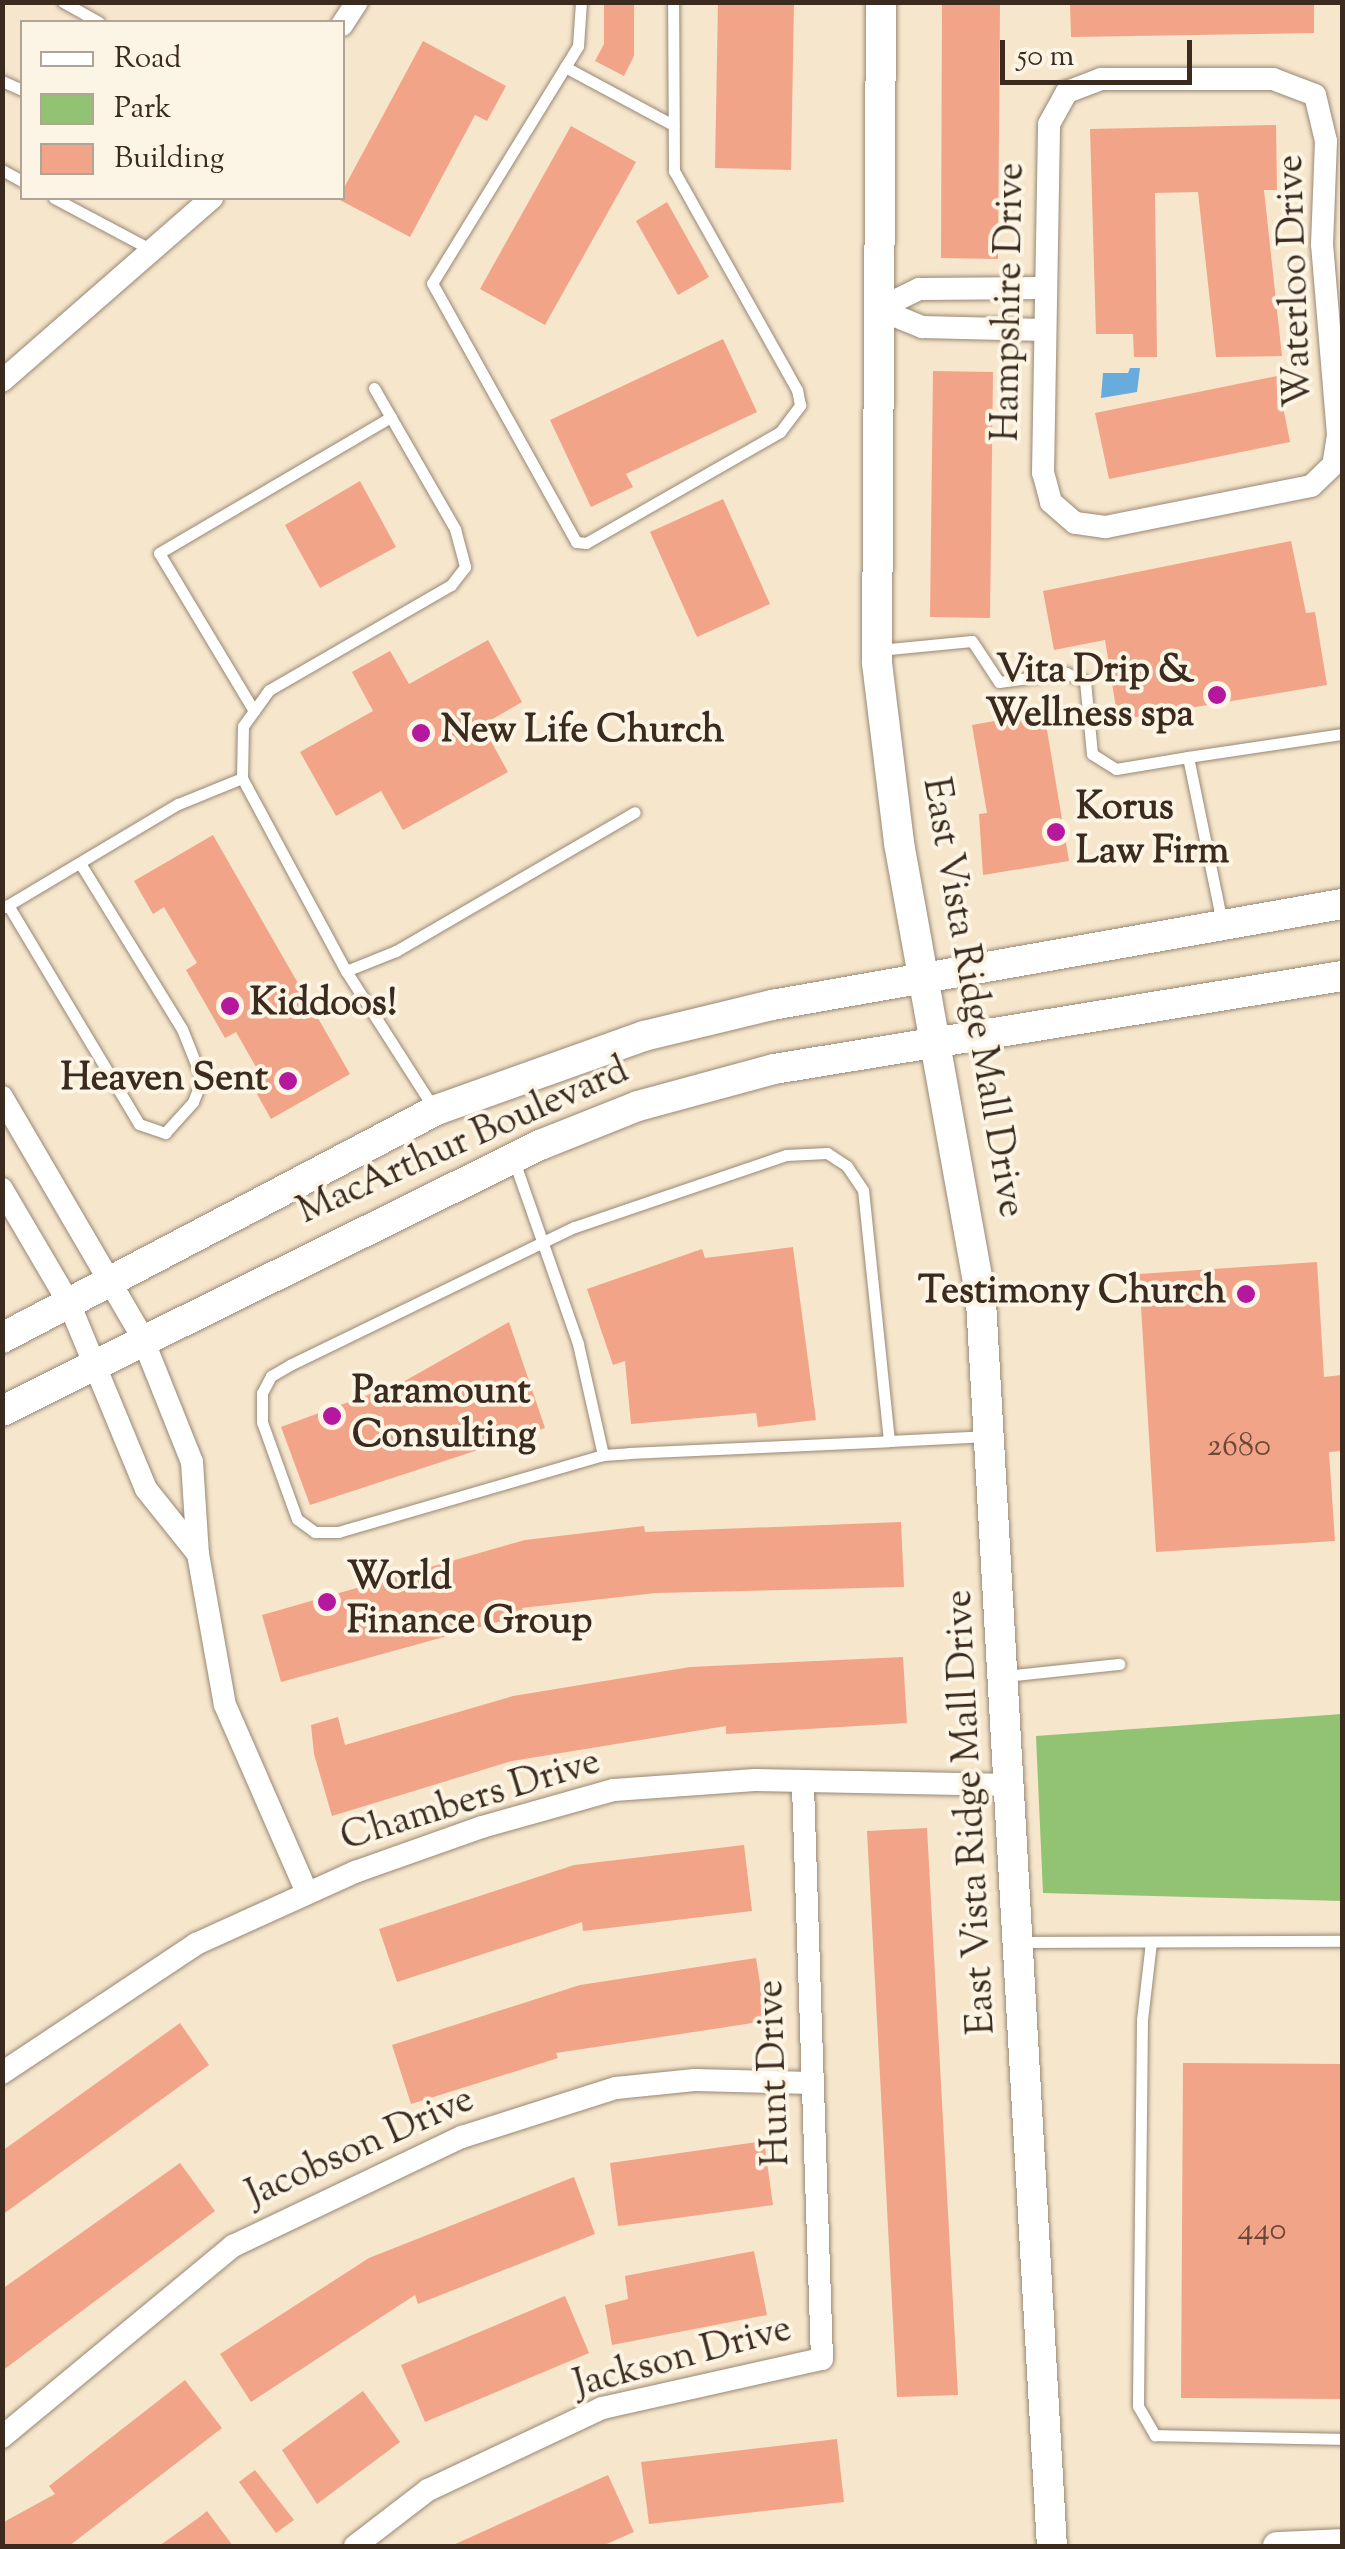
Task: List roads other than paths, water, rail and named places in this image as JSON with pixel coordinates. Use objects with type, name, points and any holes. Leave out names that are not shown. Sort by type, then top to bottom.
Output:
[{"type":"main road","name":"East Vista Ridge Mall Drive","points":[[881,2],[877,650],[922,977],[973,1241],[993,1436],[1052,2546]]},
{"type":"main road","name":"MacArthur Boulevard","points":[[2,1338],[436,1110],[715,1016],[1342,904]]},
{"type":"main road","name":"MacArthur Boulevard","points":[[2,1410],[142,1337],[512,1158],[708,1084],[1342,976]]},
{"type":"street","name":"Hampshire Drive","points":[[1061,514],[1043,473],[1049,124],[1067,92],[1101,79],[1273,79],[1315,94]]},
{"type":"street","name":"Waterloo Drive","points":[[1061,514],[1105,526],[1310,486],[1333,466],[1338,435],[1322,244],[1326,141],[1315,94]]},
{"type":"street","points":[[2,381],[210,200]]},
{"type":"street","points":[[878,309],[920,289],[1046,288]]},
{"type":"street","points":[[878,309],[922,328],[1046,330]]},
{"type":"street","points":[[2,1096],[142,1337],[192,1462],[198,1554],[224,1704],[307,1893]]},
{"type":"street","points":[[2,1190],[69,1303],[146,1489],[198,1554]]},
{"type":"street","name":"Chambers Drive","points":[[2,2073],[196,1944],[307,1893],[482,1827],[614,1790],[755,1780],[802,1784],[1012,1785]]},
{"type":"street","name":"Hunt Drive","points":[[802,1784],[822,2359]]},
{"type":"street","name":"Jacobson Drive","points":[[2,2436],[233,2246],[462,2137],[616,2088],[695,2080],[812,2082]]},
{"type":"street","name":"Jackson Drive","points":[[355,2546],[428,2490],[602,2408],[822,2359]]},
{"type":"street","points":[[1278,2546],[1342,2543]]},
{"type":"lane","points":[[63,2],[94,20]]},
{"type":"lane","points":[[581,2],[578,46],[432,283],[576,542],[586,543],[780,432],[800,405],[798,390],[686,203],[674,171],[673,2]]},
{"type":"lane","points":[[566,67],[673,125]]},
{"type":"lane","points":[[58,200],[152,250]]},
{"type":"lane","points":[[374,388],[456,530],[465,567],[451,584],[269,690],[243,726],[242,778],[346,971],[436,1110]]},
{"type":"lane","points":[[254,711],[159,554],[391,417]]},
{"type":"lane","points":[[877,650],[972,641],[999,682],[1066,673],[1085,681],[1092,754],[1116,769],[1342,734]]},
{"type":"lane","points":[[1188,756],[1223,928]]},
{"type":"lane","points":[[80,862],[182,1029],[202,1079],[193,1102],[165,1133],[139,1124],[5,907],[80,862],[178,804],[242,778]]},
{"type":"lane","points":[[346,971],[396,950],[636,812]]},
{"type":"lane","points":[[890,1441],[863,1190],[847,1166],[827,1154],[786,1155],[543,1242],[272,1376],[262,1394],[262,1422],[297,1520],[315,1532],[338,1532],[603,1455],[993,1436]]},
{"type":"lane","points":[[512,1158],[578,1344],[603,1455]]},
{"type":"lane","points":[[1006,1676],[1119,1664]]},
{"type":"lane","points":[[1020,1942],[1342,1941]]},
{"type":"lane","points":[[1151,1942],[1142,2020],[1138,2406],[1155,2435],[1342,2439]]},
{"type":"water","points":[[1130,368],[1140,368],[1137,392],[1101,398],[1103,373],[1128,373]]},
{"type":"place","name":"Vita Drip & Wellness spa","points":[[1217,695]]},
{"type":"place","name":"New Life Church","points":[[421,733]]},
{"type":"place","name":"Korus Law Firm","points":[[1056,832]]},
{"type":"place","name":"Kiddoos!","points":[[230,1006]]},
{"type":"place","name":"Heaven Sent","points":[[288,1081]]},
{"type":"place","name":"Testimony Church","points":[[1246,1294]]},
{"type":"place","name":"Paramount Consulting","points":[[332,1416]]},
{"type":"place","name":"World Finance Group","points":[[327,1602]]}]
